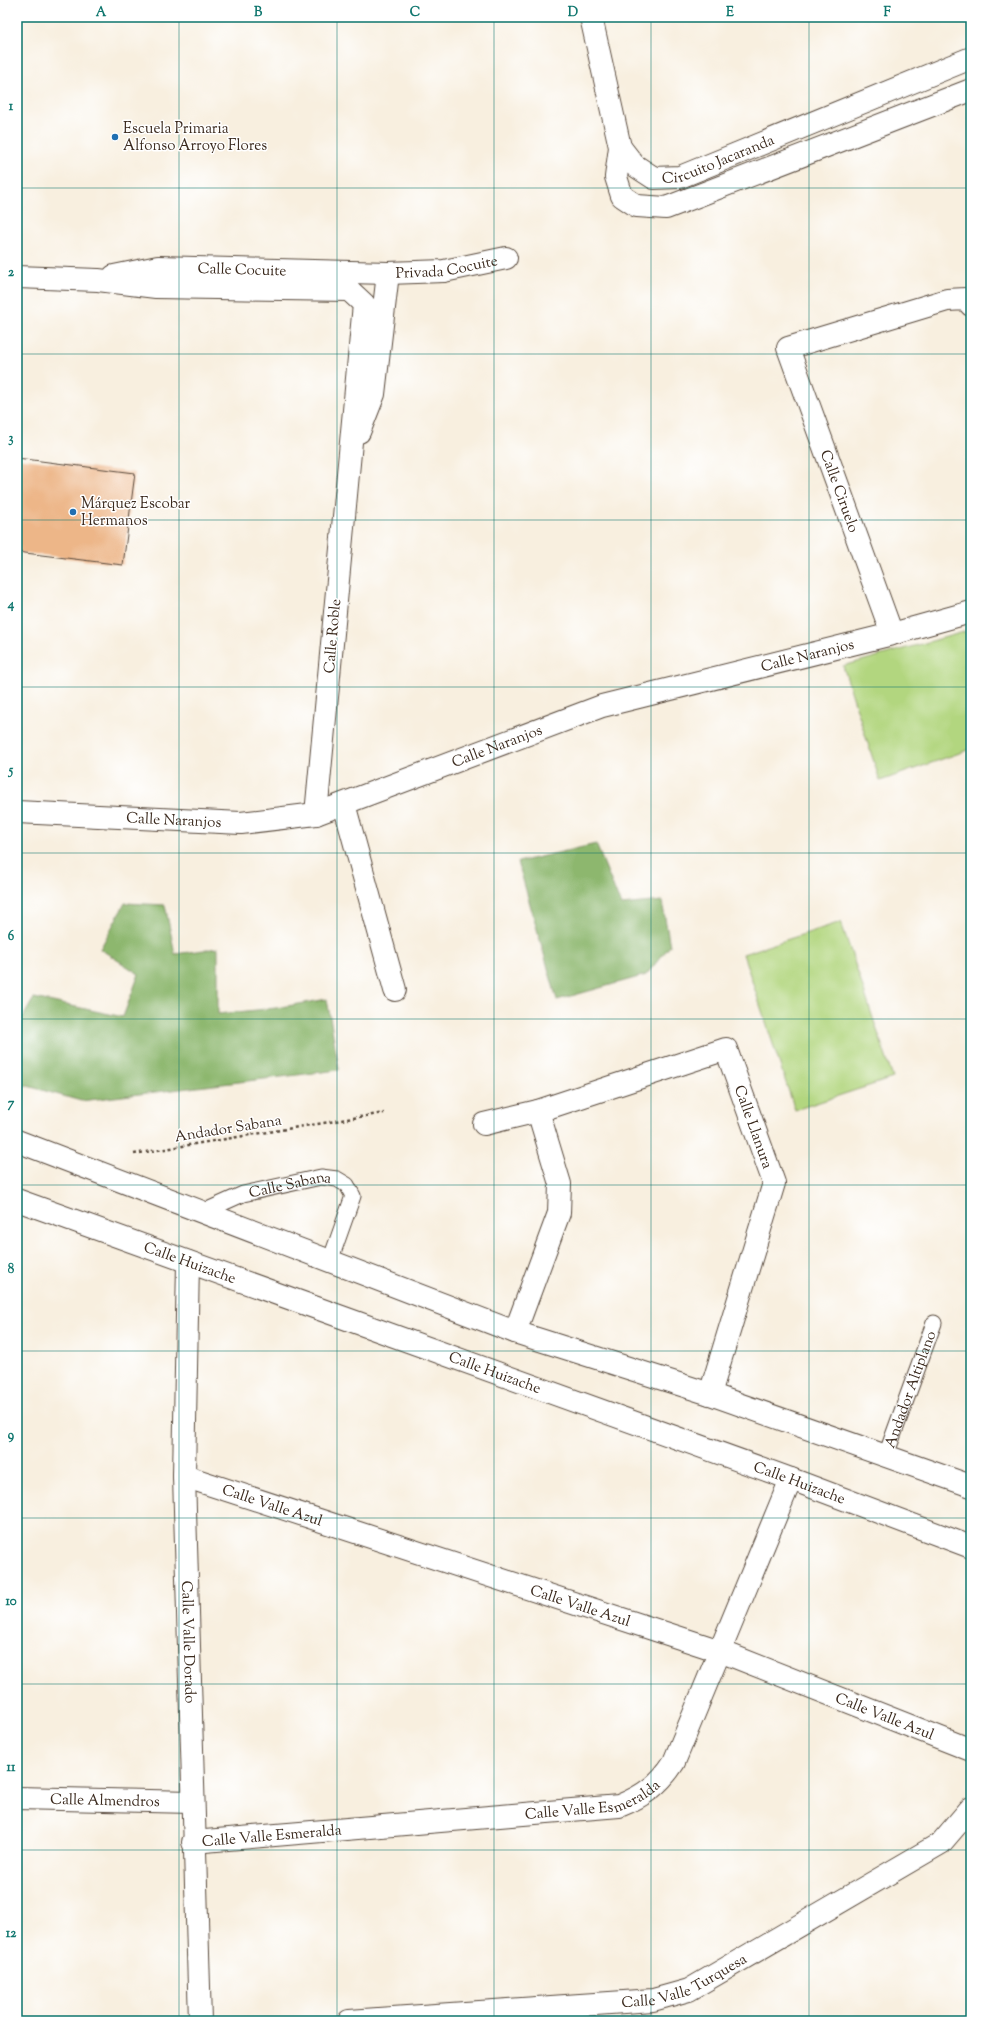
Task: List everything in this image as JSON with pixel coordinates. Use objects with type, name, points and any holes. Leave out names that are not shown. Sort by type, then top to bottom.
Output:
[{"type":"street","points":[[592,17],[620,147]]},
{"type":"street","name":"Circuito Jacaranda","points":[[620,147],[634,165],[654,178],[680,177],[971,58]]},
{"type":"street","name":"Circuito Jacaranda","points":[[620,147],[616,177],[622,196],[637,206],[666,208],[971,90]]},
{"type":"street","name":"Privada Cocuite","points":[[388,273],[444,271],[506,258]]},
{"type":"street","name":"Calle Cocuite","points":[[98,280],[158,267],[388,273]]},
{"type":"street","name":"Calle Roble","points":[[349,458],[374,394],[388,273]]},
{"type":"street","name":"Calle Cocuite","points":[[17,277],[98,280],[156,287],[350,290]]},
{"type":"street","name":"Calle Roble","points":[[316,814],[364,304],[350,290]]},
{"type":"street","name":"Calle Ciruelo","points":[[892,634],[788,348],[947,300],[968,302]]},
{"type":"street","name":"Calle Naranjos","points":[[17,812],[241,823],[316,814],[602,706],[892,634],[971,612]]},
{"type":"street","points":[[344,804],[395,990]]},
{"type":"street","name":"Calle Llanura","points":[[538,1111],[726,1049],[774,1184],[710,1394]]},
{"type":"street","points":[[484,1124],[538,1111],[560,1184],[560,1213],[514,1332]]},
{"type":"street","points":[[17,1141],[514,1332],[710,1394],[971,1486]]},
{"type":"street","name":"Calle Huizache","points":[[17,1200],[791,1479],[971,1547]]},
{"type":"street","name":"Calle Valle Dorado","points":[[188,1262],[184,1476],[193,1842],[200,2021]]},
{"type":"street","name":"Calle Valle Azul","points":[[184,1476],[720,1651],[971,1750]]},
{"type":"street","name":"Calle Valle Esmeralda","points":[[193,1842],[619,1806],[636,1799],[651,1790],[664,1777],[674,1762],[791,1479]]},
{"type":"street","name":"Calle Almendros","points":[[17,1798],[192,1802]]},
{"type":"street","name":"Calle Valle Turquesa","points":[[349,2021],[654,2000],[689,1990],[941,1843],[971,1808]]},
{"type":"lane","name":"Calle Sabana","points":[[203,1212],[243,1194],[321,1177],[337,1179],[347,1186],[353,1196],[330,1262]]},
{"type":"lane","name":"Andador Altiplano","points":[[886,1455],[934,1323]]},
{"type":"path","name":"Andador Sabana","points":[[130,1155],[384,1113]]},
{"type":"green space","points":[[971,630],[971,749],[880,781],[843,666]]},
{"type":"green space","points":[[596,844],[621,905],[662,901],[670,946],[646,975],[557,1000],[518,862]]},
{"type":"green space","points":[[125,903],[165,905],[175,954],[218,948],[218,1014],[276,1008],[327,999],[339,1070],[81,1101],[17,1083],[17,1016],[23,1017],[34,998],[123,1017],[139,974],[100,949]]},
{"type":"green space","points":[[841,922],[893,1078],[795,1110],[743,954]]},
{"type":"building","name":"Márquez Escobar Hermanos","points":[[17,458],[135,473],[123,565],[17,552]]},
{"type":"place","name":"Escuela Primaria Alfonso Arroyo Flores","points":[[115,137]]},
{"type":"place","name":"Márquez Escobar Hermanos","points":[[73,512]]}]
